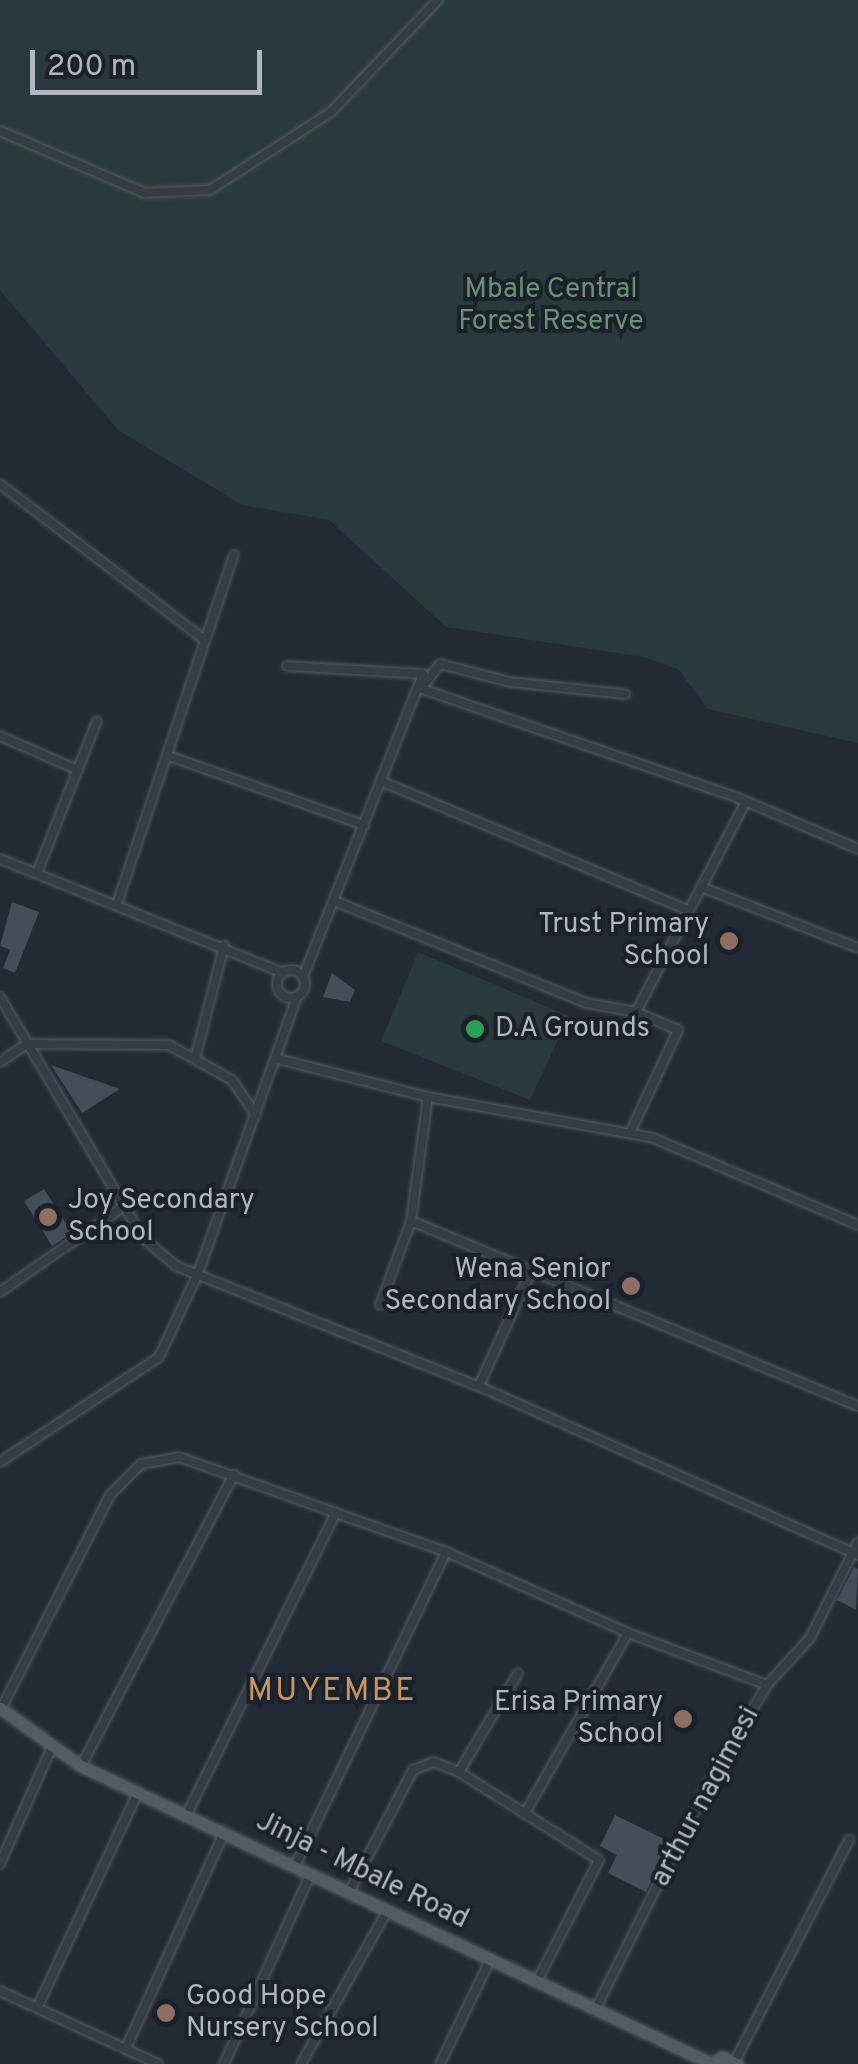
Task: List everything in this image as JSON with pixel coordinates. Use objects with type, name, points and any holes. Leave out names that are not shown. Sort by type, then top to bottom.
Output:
[{"type":"main road","name":"Jinja - Mbale Road","points":[[0,1708],[51,1749],[81,1766],[712,2064]]},
{"type":"main road","points":[[712,2064],[736,2062]]},
{"type":"street","points":[[0,130],[145,193],[210,190],[331,112],[438,0]]},
{"type":"street","points":[[0,484],[205,640]]},
{"type":"street","points":[[117,904],[172,757],[234,556]]},
{"type":"street","points":[[0,1462],[159,1357],[197,1276],[278,1059],[303,977],[364,825],[422,688],[440,664],[510,682],[625,694]]},
{"type":"street","points":[[287,666],[420,672],[422,688]]},
{"type":"street","points":[[422,688],[746,802],[858,850]]},
{"type":"street","points":[[37,873],[97,721]]},
{"type":"street","points":[[0,736],[78,770]]},
{"type":"street","points":[[172,757],[364,825]]},
{"type":"street","points":[[382,782],[688,910]]},
{"type":"street","points":[[636,1012],[746,802]]},
{"type":"street","points":[[0,858],[283,973],[303,977]]},
{"type":"street","points":[[701,888],[858,948]]},
{"type":"street","points":[[334,901],[586,1003],[636,1012],[678,1033],[630,1133]]},
{"type":"street","points":[[196,1055],[224,946]]},
{"type":"street","points":[[283,973],[278,989],[296,997]]},
{"type":"street","points":[[0,998],[152,1248],[197,1276],[479,1386],[855,1554]]},
{"type":"street","points":[[0,1062],[27,1044],[156,1043],[196,1055],[243,1090],[256,1116]]},
{"type":"street","points":[[278,1059],[428,1097],[630,1133],[858,1225]]},
{"type":"street","points":[[380,1305],[411,1221],[428,1097]]},
{"type":"street","points":[[0,1292],[124,1206]]},
{"type":"street","points":[[411,1221],[858,1406]]},
{"type":"street","points":[[479,1386],[532,1269]]},
{"type":"street","points":[[0,1708],[110,1494],[141,1464],[179,1457],[446,1552],[628,1633],[767,1685]]},
{"type":"street","points":[[81,1766],[234,1475]]},
{"type":"street","points":[[187,1814],[336,1514]]},
{"type":"street","name":"arthur nagimesi","points":[[596,2010],[708,1784],[767,1685],[810,1638],[858,1542]]},
{"type":"street","points":[[294,1868],[446,1552]]},
{"type":"street","points":[[525,1813],[628,1633]]},
{"type":"street","points":[[459,1772],[518,1673]]},
{"type":"street","points":[[0,1864],[51,1749]]},
{"type":"street","points":[[348,1894],[412,1770],[434,1762],[459,1772],[598,1860],[536,1983]]},
{"type":"street","points":[[37,2008],[138,1792]]},
{"type":"street","points":[[126,2048],[224,1833]]},
{"type":"street","points":[[736,2062],[850,1840]]},
{"type":"street","points":[[224,2064],[310,1874]]},
{"type":"street","points":[[302,2064],[386,1913]]},
{"type":"street","points":[[443,2063],[490,1960]]},
{"type":"street","points":[[0,1992],[158,2064]]},
{"type":"green space","name":"Mbale Central Forest Reserve","points":[[0,0],[858,0],[858,743],[708,709],[678,669],[643,657],[446,627],[329,520],[242,505],[118,430],[0,290]]},
{"type":"green space","name":"D.A Grounds","points":[[418,952],[569,1016],[530,1100],[381,1041]]},
{"type":"building","points":[[12,902],[39,912],[15,973],[3,968],[10,950],[0,946]]},
{"type":"building","points":[[332,973],[355,990],[350,1002],[323,997]]},
{"type":"building","points":[[51,1065],[120,1089],[82,1113]]},
{"type":"building","name":"Joy Secondary School","points":[[44,1189],[72,1233],[52,1246],[24,1201]]},
{"type":"building","points":[[854,1567],[858,1569],[856,1610],[837,1600]]},
{"type":"building","points":[[615,1815],[670,1842],[646,1892],[608,1873],[617,1855],[600,1846]]},
{"type":"place","name":"Trust Primary School","points":[[729,941]]},
{"type":"place","name":"D.A Grounds","points":[[475,1029]]},
{"type":"place","name":"Joy Secondary School","points":[[48,1217]]},
{"type":"place","name":"Wena Senior Secondary School","points":[[631,1286]]},
{"type":"place","name":"Erisa Primary School","points":[[683,1719]]},
{"type":"place","name":"Good Hope Nursery School","points":[[166,2013]]},
{"type":"district","name":"MUYEMBE","points":[[332,1692]]}]
